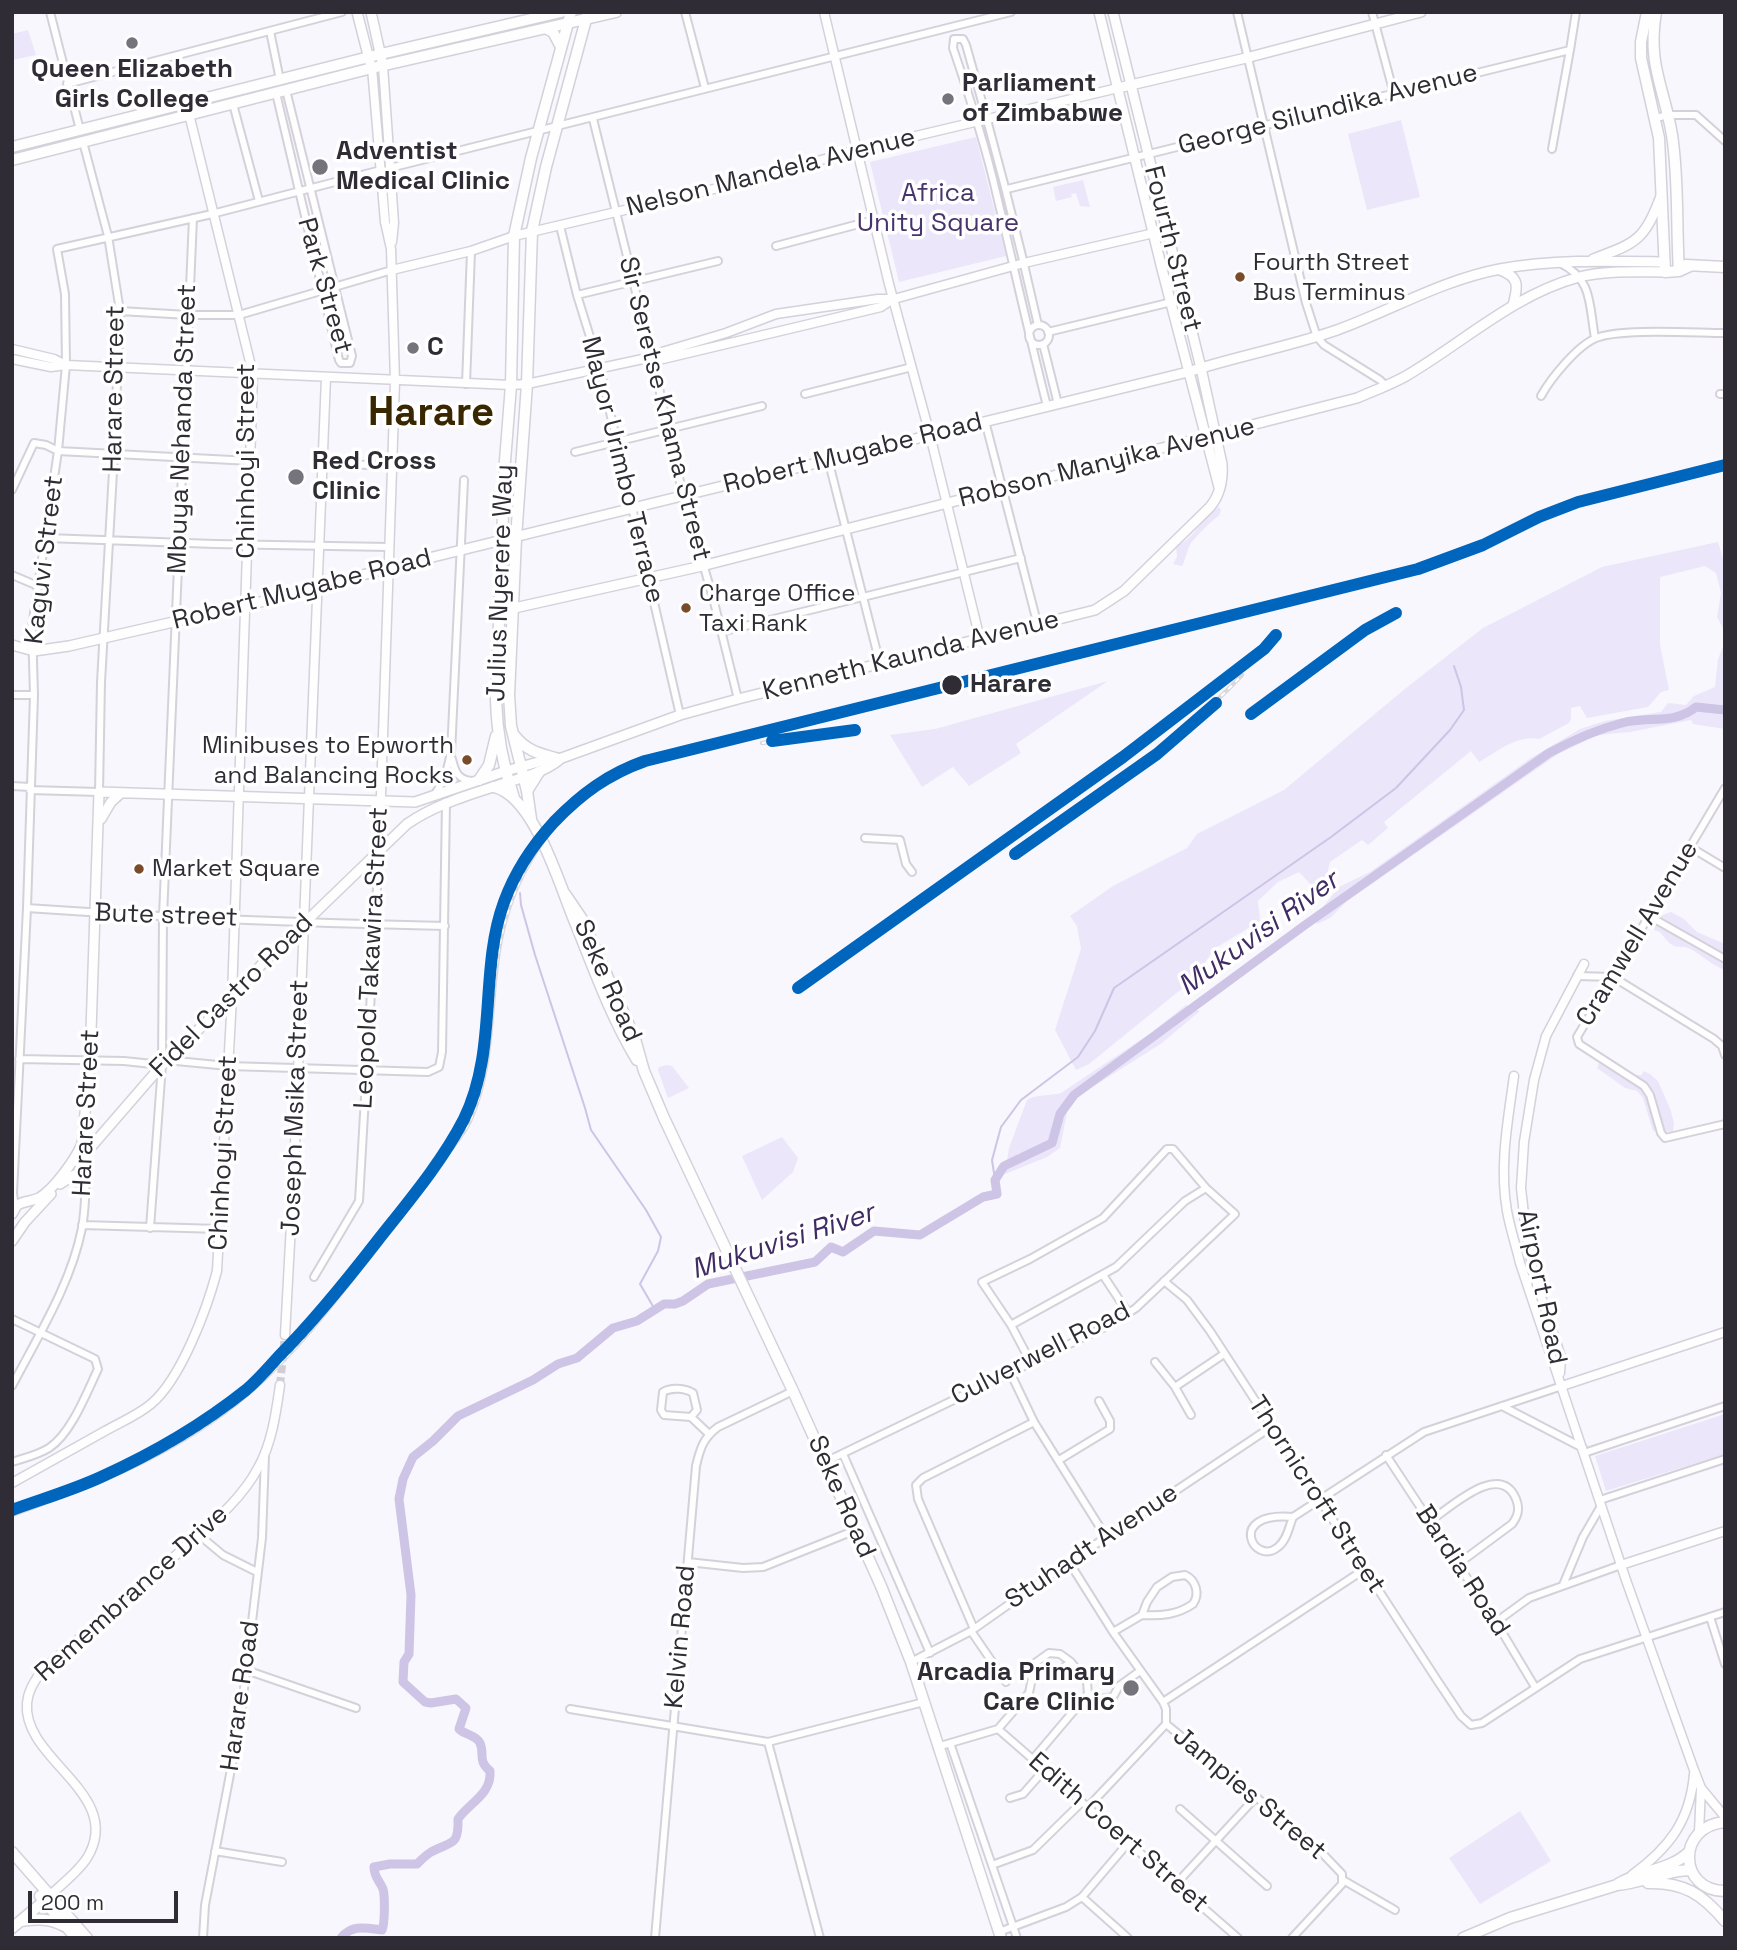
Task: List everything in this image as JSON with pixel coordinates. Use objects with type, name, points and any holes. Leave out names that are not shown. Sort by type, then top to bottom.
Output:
[{"type":"main road","name":"Leopold Takawira Street","points":[[357,12],[372,68]]},
{"type":"main road","name":"Leopold Takawira Street","points":[[371,12],[383,66]]},
{"type":"main road","points":[[12,147],[380,54],[561,12]]},
{"type":"main road","name":"Julius Nyerere Way","points":[[514,798],[497,730],[496,700],[501,541],[511,385],[514,236],[571,12]]},
{"type":"main road","points":[[12,160],[372,68],[547,29],[587,16],[617,12]]},
{"type":"main road","points":[[1099,12],[1170,303],[1219,487]]},
{"type":"main road","name":"Fourth Street","points":[[1112,12],[1201,368],[1223,474],[1219,487]]},
{"type":"main road","name":"Nelson Mandela Avenue","points":[[1118,88],[1421,12]]},
{"type":"main road","points":[[1647,12],[1641,58],[1656,118],[1665,267]]},
{"type":"main road","points":[[1656,12],[1652,34],[1653,55],[1668,115],[1675,161],[1678,267]]},
{"type":"main road","name":"Julius Nyerere Way","points":[[531,819],[509,716],[509,695],[527,384],[532,231],[587,16]]},
{"type":"main road","points":[[547,29],[553,32],[561,47]]},
{"type":"main road","points":[[1588,261],[1630,245],[1639,238],[1662,195]]},
{"type":"main road","name":"Robert Mugabe Road","points":[[12,645],[34,651],[104,639],[1188,372],[1317,337],[1434,288],[1498,269],[1528,264],[1588,261],[1665,267],[1725,267]]},
{"type":"main road","name":"Robson Manyika Avenue","points":[[500,611],[702,566],[1344,401],[1406,376],[1513,305],[1548,288],[1581,277],[1665,267]]},
{"type":"main road","points":[[1498,269],[1512,275],[1515,280],[1517,290],[1513,305]]},
{"type":"main road","name":"Kenneth Kaunda Avenue","points":[[559,760],[680,715],[1095,610],[1115,598],[1210,507],[1218,498],[1219,487]]},
{"type":"main road","points":[[477,780],[489,765],[497,730]]},
{"type":"main road","points":[[513,735],[533,752],[559,760]]},
{"type":"main road","points":[[527,791],[539,772],[559,760]]},
{"type":"main road","points":[[522,772],[559,760]]},
{"type":"main road","points":[[522,772],[539,772]]},
{"type":"main road","name":"Fidel Castro Road","points":[[18,1208],[50,1189],[83,1148],[164,1062],[407,824],[427,810],[494,786],[507,777],[522,772]]},
{"type":"main road","points":[[98,826],[99,792],[415,802],[477,780],[507,777]]},
{"type":"main road","points":[[494,786],[504,789],[531,819]]},
{"type":"main road","points":[[98,826],[104,812],[121,793]]},
{"type":"main road","name":"Seke Road","points":[[531,819],[565,894],[587,931],[635,1039],[644,1071],[856,1530],[911,1662],[1000,1935]]},
{"type":"main road","name":"Harare Street","points":[[83,1148],[90,1061],[98,826]]},
{"type":"main road","points":[[85,1121],[96,1128],[109,1123]]},
{"type":"main road","name":"Fidel Castro Road","points":[[12,1241],[25,1222],[58,1186],[83,1148]]},
{"type":"main road","points":[[58,1186],[74,1175],[79,1178],[83,1191]]},
{"type":"main road","points":[[25,1222],[17,1219],[18,1208],[34,1213]]},
{"type":"main road","points":[[1723,1893],[1702,1885],[1691,1870],[1689,1853],[1699,1832],[1725,1819]]},
{"type":"main road","points":[[12,1852],[76,1938]]},
{"type":"main road","points":[[1463,1938],[1510,1918],[1617,1885],[1679,1862],[1689,1853]]},
{"type":"main road","points":[[12,1862],[87,1938]]},
{"type":"main road","points":[[1630,1880],[1691,1870]]},
{"type":"main road","points":[[1630,1880],[1682,1886],[1707,1903],[1725,1921]]},
{"type":"main road","name":"Remembrance Drive","points":[[17,1925],[47,1898]]},
{"type":"main road","points":[[17,1925],[39,1919],[54,1921],[68,1928]]},
{"type":"street","points":[[50,12],[80,131]]},
{"type":"street","points":[[67,83],[342,12]]},
{"type":"street","points":[[685,12],[705,88]]},
{"type":"street","points":[[824,12],[980,639]]},
{"type":"street","points":[[108,236],[212,214],[309,187],[593,119],[705,88],[1011,12]]},
{"type":"street","points":[[1237,12],[1306,303],[1317,337],[1324,345],[1377,377],[1386,386]]},
{"type":"street","points":[[1372,12],[1394,94]]},
{"type":"street","points":[[1552,149],[1576,12]]},
{"type":"street","points":[[270,31],[281,80]]},
{"type":"street","points":[[1038,325],[1007,189],[988,120],[966,45],[963,38],[957,38],[954,39],[953,48],[978,122],[1047,406]]},
{"type":"street","name":"George Silundika Avenue","points":[[1007,189],[1570,50]]},
{"type":"street","name":"Leopold Takawira Street","points":[[314,1277],[359,1201],[367,1069],[379,853],[395,381],[391,248],[385,222],[383,66]]},
{"type":"street","name":"Leopold Takawira Street","points":[[372,68],[385,169]]},
{"type":"street","name":"Nelson Mandela Avenue","points":[[120,311],[188,316],[239,314],[471,251],[532,231],[730,185],[857,150],[1118,88]]},
{"type":"street","name":"Park Street","points":[[281,91],[309,187],[352,356],[347,365],[339,359],[298,191],[281,91]]},
{"type":"street","name":"Chinhoyi Street","points":[[12,1483],[151,1404],[173,1380],[218,1271],[240,796],[253,374],[186,104]]},
{"type":"street","points":[[233,104],[259,201]]},
{"type":"street","points":[[1656,118],[1696,115],[1725,141]]},
{"type":"street","name":"Sir Seretse Khama Street","points":[[593,119],[634,281],[683,495],[738,699]]},
{"type":"street","name":"Harare Street","points":[[83,142],[108,236],[120,311],[104,639]]},
{"type":"street","name":"Mbuya Nehanda Street","points":[[150,1228],[164,1062],[163,916],[193,218]]},
{"type":"street","points":[[776,246],[874,220]]},
{"type":"street","name":"Mayor Urimbo Terrace","points":[[560,226],[577,295],[600,369],[680,715]]},
{"type":"street","points":[[12,359],[51,367],[66,365],[466,384],[527,384],[652,357],[660,352],[726,333],[776,314],[894,299],[1024,263],[1167,230]]},
{"type":"street","name":"Kaguvi Street","points":[[18,1208],[13,1189],[19,1059],[16,1041],[27,908],[34,695],[32,627],[58,451],[66,365],[65,294],[57,249],[108,236]]},
{"type":"street","points":[[466,384],[471,251]]},
{"type":"street","points":[[577,295],[718,261]]},
{"type":"street","points":[[1559,262],[1581,277],[1587,291],[1595,338]]},
{"type":"street","points":[[652,357],[663,359],[768,335],[881,307],[894,299]]},
{"type":"street","points":[[1048,332],[1184,299]]},
{"type":"street","points":[[1029,337],[1030,331],[1038,325]]},
{"type":"street","points":[[1029,337],[1036,344],[1043,344],[1048,339],[1048,332],[1038,325]]},
{"type":"street","points":[[1541,396],[1559,369],[1595,338],[1621,334],[1725,333]]},
{"type":"street","points":[[1043,344],[1058,404]]},
{"type":"street","points":[[12,349],[54,359],[66,365]]},
{"type":"street","points":[[805,394],[912,367]]},
{"type":"street","name":"Joseph Msika Street","points":[[285,1335],[305,922],[326,377]]},
{"type":"street","points":[[575,452],[762,406]]},
{"type":"street","points":[[985,421],[1038,625]]},
{"type":"street","points":[[12,490],[34,443],[58,451],[251,461]]},
{"type":"street","points":[[828,459],[880,664]]},
{"type":"street","points":[[323,463],[392,466]]},
{"type":"street","points":[[435,794],[445,778],[451,753],[464,480]]},
{"type":"street","points":[[46,538],[389,547]]},
{"type":"street","points":[[721,632],[1021,558]]},
{"type":"street","points":[[12,575],[38,586]]},
{"type":"street","points":[[12,786],[99,792],[104,639]]},
{"type":"street","points":[[12,695],[34,695]]},
{"type":"street","points":[[451,753],[461,779],[477,780]]},
{"type":"street","name":"Cramwell Avenue","points":[[1725,788],[1578,1034],[1579,1044],[1644,1086],[1650,1095],[1661,1133],[1668,1138],[1725,1124]]},
{"type":"street","points":[[19,1059],[428,1072],[439,1067],[442,1052],[446,802]]},
{"type":"street","points":[[865,838],[900,840],[907,867],[912,872]]},
{"type":"street","points":[[1690,847],[1725,868]]},
{"type":"street","name":"Bute street","points":[[27,908],[96,914],[305,922]]},
{"type":"street","points":[[1649,916],[1725,959]]},
{"type":"street","points":[[305,922],[445,926]]},
{"type":"street","name":"Airport Road","points":[[1562,1386],[1559,1367],[1561,1357],[1525,1233],[1521,1188],[1524,1142],[1534,1080],[1546,1036],[1584,964]]},
{"type":"street","points":[[1577,976],[1613,977],[1723,1045],[1725,1055]]},
{"type":"street","name":"Airport Road","points":[[1514,1076],[1506,1130],[1504,1172],[1507,1210],[1520,1263],[1562,1386]]},
{"type":"street","name":"Harare Street","points":[[12,1386],[68,1272],[82,1225],[83,1148]]},
{"type":"street","points":[[1011,1325],[1116,1267],[1185,1201],[1206,1188],[1179,1154],[1173,1149],[1167,1149],[1103,1218],[982,1282],[1011,1325],[1030,1361]]},
{"type":"street","name":"Culverwell Road","points":[[825,1462],[1111,1324],[1128,1313],[1235,1214],[1206,1188]]},
{"type":"street","points":[[82,1225],[220,1229]]},
{"type":"street","points":[[1103,1275],[1128,1313]]},
{"type":"street","name":"Thornicroft Street","points":[[1164,1281],[1180,1293],[1197,1312],[1461,1716],[1471,1725],[1477,1725],[1535,1687]]},
{"type":"street","points":[[12,1319],[95,1359],[98,1364],[98,1369],[61,1437],[46,1450],[12,1462]]},
{"type":"street","points":[[1293,1517],[1287,1534],[1278,1547],[1259,1550],[1252,1543],[1250,1533],[1255,1524],[1273,1516],[1293,1517],[1386,1455],[1432,1429],[1725,1332]]},
{"type":"street","points":[[1175,1387],[1224,1354]]},
{"type":"street","points":[[1155,1362],[1175,1387],[1191,1415]]},
{"type":"street","points":[[1010,1372],[1034,1422],[1106,1537]]},
{"type":"street","name":"Remembrance Drive","points":[[47,1898],[86,1859],[92,1845],[94,1825],[86,1798],[32,1732],[26,1706],[30,1689],[42,1670],[199,1535],[246,1488],[265,1453],[276,1417],[280,1385]]},
{"type":"street","points":[[1562,1386],[1621,1565],[1694,1770],[1701,1788],[1725,1819]]},
{"type":"street","points":[[691,1417],[697,1409],[693,1393],[688,1390],[669,1389],[663,1392],[661,1410],[664,1415],[691,1417],[709,1434],[718,1427],[793,1391]]},
{"type":"street","points":[[1059,1460],[1111,1427],[1099,1401]]},
{"type":"street","points":[[1502,1406],[1583,1451],[1725,1406]]},
{"type":"street","points":[[1006,1682],[972,1630],[918,1499],[916,1485],[923,1478],[1034,1422]]},
{"type":"street","name":"Stuhadt Avenue","points":[[911,1662],[972,1630],[1271,1427]]},
{"type":"street","name":"Kelvin Road","points":[[655,1938],[696,1466],[699,1451],[709,1434]]},
{"type":"street","name":"Harare Road","points":[[202,1938],[205,1905],[239,1729],[262,1538],[265,1453]]},
{"type":"street","points":[[843,1454],[930,1653]]},
{"type":"street","name":"Bardia Road","points":[[1386,1455],[1496,1622],[1535,1687]]},
{"type":"street","points":[[1563,1585],[1600,1503],[1725,1459]]},
{"type":"street","points":[[1430,1521],[1487,1485],[1502,1484],[1511,1490],[1517,1502],[1518,1517],[1513,1524],[1458,1564]]},
{"type":"street","points":[[688,1562],[743,1568],[763,1567],[856,1530]]},
{"type":"street","points":[[1496,1622],[1529,1598],[1725,1531]]},
{"type":"street","points":[[199,1535],[223,1555],[257,1572]]},
{"type":"street","name":"Jampies Street","points":[[1069,1562],[1113,1632],[1163,1702],[1166,1724],[1321,1852],[1342,1874],[1342,1882]]},
{"type":"street","points":[[1163,1702],[1365,1569]]},
{"type":"street","points":[[1113,1632],[1142,1615],[1157,1616],[1179,1612],[1193,1604],[1197,1592],[1192,1579],[1185,1574],[1179,1575],[1157,1587],[1142,1615]]},
{"type":"street","points":[[1535,1687],[1580,1659],[1725,1612]]},
{"type":"street","points":[[1710,1617],[1725,1664]]},
{"type":"street","points":[[1032,1678],[1027,1673],[1028,1668],[1049,1653],[1060,1654],[1071,1662],[1089,1686],[1088,1694],[1032,1759]]},
{"type":"street","points":[[1032,1678],[1057,1672],[1071,1662]]},
{"type":"street","points":[[246,1670],[356,1708]]},
{"type":"street","points":[[1081,1702],[1113,1697],[1117,1687],[1140,1671]]},
{"type":"street","points":[[937,1747],[998,1728],[1030,1693],[1032,1678]]},
{"type":"street","points":[[570,1709],[768,1742],[924,1702]]},
{"type":"street","points":[[992,1865],[1029,1852],[1085,1804],[1166,1724]]},
{"type":"street","name":"Edith Coert Street","points":[[998,1728],[1176,1884],[1229,1935],[1238,1938]]},
{"type":"street","points":[[768,1742],[820,1938]]},
{"type":"street","points":[[950,1743],[1017,1938]]},
{"type":"street","points":[[1010,1798],[1028,1790],[1045,1769]]},
{"type":"street","points":[[1630,1880],[1660,1853],[1672,1838],[1688,1806],[1694,1770]]},
{"type":"street","points":[[1699,1832],[1701,1788]]},
{"type":"street","points":[[1176,1884],[1256,1797]]},
{"type":"street","points":[[1180,1809],[1266,1886]]},
{"type":"street","points":[[1000,1935],[1013,1926],[1066,1907],[1082,1897],[1128,1843]]},
{"type":"street","points":[[215,1851],[282,1862]]},
{"type":"street","points":[[1292,1938],[1342,1882],[1395,1910]]},
{"type":"street","points":[[1082,1897],[1128,1938]]},
{"type":"green space","points":[[28,30],[36,55],[12,60],[12,34]]},
{"type":"green space","points":[[1401,120],[1420,197],[1367,210],[1348,134]]},
{"type":"green space","name":"Africa Unity Square","points":[[976,137],[1006,256],[899,282],[870,162]]},
{"type":"green space","points":[[1083,180],[1090,207],[1080,206],[1076,193],[1071,194],[1072,197],[1056,201],[1053,187]]},
{"type":"green space","points":[[1219,507],[1219,516],[1192,542],[1182,566],[1173,564],[1177,557],[1176,546],[1188,539]]},
{"type":"green space","points":[[1718,542],[1725,565],[1725,632],[1717,617],[1721,593],[1716,573],[1705,566],[1660,577],[1660,645],[1669,690],[1661,692],[1648,707],[1587,718],[1580,706],[1571,708],[1569,723],[1539,739],[1515,741],[1479,762],[1471,751],[1384,822],[1388,828],[1368,845],[1362,840],[1330,862],[1326,878],[1314,888],[1299,872],[1278,882],[1258,901],[1260,921],[1214,949],[1195,978],[1089,1064],[1076,1070],[1055,1030],[1081,949],[1077,926],[1070,916],[1113,886],[1187,848],[1197,834],[1284,790],[1483,628],[1602,567]]},
{"type":"green space","points":[[1725,642],[1725,729],[1693,724],[1691,720],[1630,732],[1598,735],[1558,754],[1346,902],[1330,918],[1317,924],[1315,913],[1339,887],[1370,872],[1531,758],[1580,729],[1605,721],[1661,712],[1668,703],[1686,705],[1694,696],[1715,687],[1718,659]]},
{"type":"green space","points":[[1108,681],[1016,744],[1021,753],[969,786],[953,767],[922,787],[890,735],[935,729]]},
{"type":"green space","points":[[1671,912],[1684,919],[1697,932],[1725,944],[1725,970],[1688,948],[1671,944],[1660,932],[1654,930],[1657,917]]},
{"type":"green space","points":[[1186,1005],[1200,1011],[1162,1043],[1069,1102],[1060,1148],[1047,1157],[1005,1174],[1009,1148],[1027,1100],[1061,1093],[1151,1033]]},
{"type":"green space","points":[[1602,1056],[1607,1056],[1636,1075],[1642,1075],[1643,1071],[1658,1081],[1671,1111],[1673,1132],[1653,1131],[1643,1098],[1637,1091],[1625,1088],[1597,1068]]},
{"type":"green space","points":[[672,1066],[689,1088],[668,1098],[658,1070],[659,1067]]},
{"type":"green space","points":[[782,1137],[798,1158],[793,1172],[762,1200],[742,1156]]},
{"type":"green space","points":[[1725,1414],[1725,1454],[1606,1491],[1595,1456]]},
{"type":"green space","points":[[1520,1811],[1551,1861],[1480,1904],[1449,1858]]},
{"type":"waterway","points":[[995,1180],[992,1160],[1001,1127],[1021,1100],[1078,1057],[1095,1031],[1114,988],[1331,837],[1396,788],[1450,730],[1464,710],[1461,687],[1454,666]]},
{"type":"waterway","name":"Mukuvisi River","points":[[341,1938],[355,1929],[382,1930],[384,1892],[374,1867],[417,1864],[431,1852],[452,1842],[457,1834],[458,1819],[484,1792],[490,1779],[490,1771],[482,1760],[480,1743],[459,1729],[466,1708],[456,1699],[425,1702],[403,1682],[404,1662],[409,1654],[411,1595],[399,1499],[403,1479],[413,1457],[458,1416],[533,1380],[558,1364],[577,1358],[613,1328],[637,1321],[664,1304],[683,1301],[708,1284],[815,1262],[831,1247],[843,1252],[874,1231],[920,1235],[983,1197],[997,1194],[995,1180],[1004,1166],[1052,1143],[1060,1114],[1074,1095],[1305,925],[1549,753],[1584,736],[1622,723],[1670,718],[1688,713],[1696,707],[1725,710]]},
{"type":"waterway","points":[[520,893],[535,955],[591,1130],[646,1210],[661,1237],[658,1251],[640,1284],[654,1308]]},
{"type":"tunnel","points":[[280,1385],[285,1335]]},
{"type":"railway","points":[[12,1515],[106,1479],[195,1433],[249,1393],[302,1341],[333,1303],[413,1202],[470,1121],[484,1079],[499,950],[513,899],[523,874],[552,829],[590,793],[622,773],[651,762],[1233,617],[1255,609]]},
{"type":"railway","points":[[1251,714],[1365,630],[1396,613]]},
{"type":"railway","points":[[798,988],[1123,757],[1264,649],[1276,635]]},
{"type":"railway","points":[[1015,854],[1162,748],[1242,675]]},
{"type":"railway","points":[[762,743],[855,730]]},
{"type":"transit line","points":[[12,1510],[80,1486],[120,1468],[158,1449],[212,1415],[255,1382],[343,1285],[446,1151],[464,1119],[481,1066],[496,928],[513,880],[531,850],[554,822],[574,802],[607,779],[645,761],[1418,569],[1483,545],[1539,517],[1578,502],[1725,465]]},
{"type":"transit line","points":[[1251,714],[1365,630],[1396,613]]},
{"type":"transit line","points":[[798,988],[1123,757],[1264,649],[1276,635]]},
{"type":"transit line","points":[[1015,854],[1157,754],[1216,703]]},
{"type":"transit line","points":[[772,741],[855,730]]},
{"type":"place","name":"Queen Elizabeth Girls College","points":[[132,43]]},
{"type":"place","name":"Parliament of Zimbabwe","points":[[948,99]]},
{"type":"place","name":"Adventist Medical Clinic","points":[[320,167]]},
{"type":"place","name":"Fourth Street Bus Terminus","points":[[1240,277]]},
{"type":"place","name":"C","points":[[413,348]]},
{"type":"place","name":"Red Cross Clinic","points":[[296,477]]},
{"type":"place","name":"Charge Office Taxi Rank","points":[[686,608]]},
{"type":"place","name":"Harare","points":[[952,685]]},
{"type":"place","name":"Minibuses to Epworth and Balancing Rocks","points":[[467,760]]},
{"type":"place","name":"Market Square","points":[[139,869]]},
{"type":"place","name":"Arcadia Primary Care Clinic","points":[[1131,1688]]},
{"type":"district","name":"Harare","points":[[431,414]]}]
